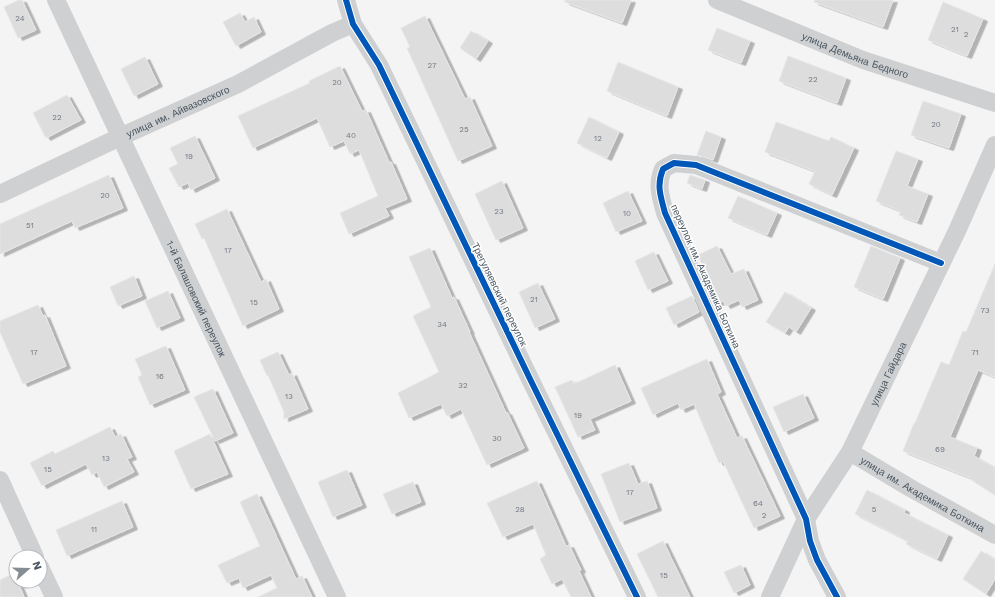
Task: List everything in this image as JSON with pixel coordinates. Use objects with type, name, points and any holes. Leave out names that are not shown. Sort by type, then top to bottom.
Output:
[{"type":"street","name":"1-й Балашовский переулок","points":[[56,0],[337,597]]},
{"type":"street","name":"Трегуляевский переулок","points":[[346,0],[353,24],[379,64],[637,597]]},
{"type":"street","name":"улица Демьяна Бедного","points":[[717,0],[863,60],[995,103]]},
{"type":"street","name":"улица им. Айвазовского","points":[[0,194],[238,84],[332,33],[353,24]]},
{"type":"street","name":"улица Гайдара","points":[[770,597],[806,519],[850,452],[941,263],[995,145]]},
{"type":"street","name":"переулок им. Академика Боткина","points":[[837,597],[817,560],[810,541],[806,519],[665,213],[660,193],[659,178],[663,169],[674,162],[696,165],[941,263]]},
{"type":"street","name":"улица им. Академика Боткина","points":[[850,452],[912,489],[995,535]]},
{"type":"street","points":[[0,480],[31,549]]},
{"type":"street","points":[[48,585],[54,597]]},
{"type":"building","points":[[22,0],[36,30],[18,38],[4,7]]},
{"type":"building","points":[[565,0],[631,0],[622,23],[565,2]]},
{"type":"building","points":[[815,0],[893,0],[883,27],[814,2]]},
{"type":"building","points":[[943,2],[983,19],[967,56],[928,40]]},
{"type":"building","points":[[240,13],[245,22],[254,17],[261,32],[236,46],[223,22]]},
{"type":"building","points":[[425,16],[465,99],[470,97],[492,146],[458,161],[407,48],[410,47],[401,28]]},
{"type":"building","points":[[717,28],[750,41],[741,63],[708,50]]},
{"type":"building","points":[[471,31],[488,41],[476,59],[460,48]]},
{"type":"building","points":[[788,56],[846,78],[837,103],[779,81]]},
{"type":"building","points":[[145,57],[158,84],[134,96],[121,69]]},
{"type":"building","points":[[618,62],[678,87],[667,116],[607,91]]},
{"type":"building","points":[[340,66],[362,111],[366,110],[407,199],[385,208],[389,216],[349,234],[340,213],[378,196],[359,150],[350,154],[344,141],[330,147],[317,118],[253,148],[238,116],[310,83],[309,81]]},
{"type":"building","points":[[67,95],[81,120],[46,138],[33,113]]},
{"type":"building","points":[[923,101],[961,114],[949,148],[911,135]]},
{"type":"building","points":[[589,117],[619,132],[607,158],[577,143]]},
{"type":"building","points":[[776,122],[829,141],[831,137],[854,148],[832,195],[809,184],[815,171],[765,152]]},
{"type":"building","points":[[706,131],[721,137],[713,160],[697,155]]},
{"type":"building","points":[[195,136],[215,178],[191,190],[188,183],[179,187],[169,168],[178,164],[170,148]]},
{"type":"building","points":[[896,151],[918,159],[907,186],[928,194],[917,222],[899,215],[901,211],[876,201]]},
{"type":"building","points":[[109,175],[123,208],[75,228],[72,221],[0,254],[0,224]]},
{"type":"building","points":[[690,175],[705,180],[702,189],[687,183]]},
{"type":"building","points":[[502,181],[523,228],[496,240],[475,194]]},
{"type":"building","points":[[628,191],[642,221],[616,232],[603,203]]},
{"type":"building","points":[[738,196],[777,213],[767,235],[728,218]]},
{"type":"building","points":[[227,209],[261,282],[266,279],[279,309],[243,326],[204,238],[202,239],[195,224]]},
{"type":"building","points":[[717,246],[731,274],[744,269],[758,300],[742,307],[739,300],[726,306],[723,301],[718,303],[698,255]]},
{"type":"building","points":[[871,246],[900,258],[883,299],[854,287]]},
{"type":"building","points":[[430,248],[452,298],[454,297],[506,413],[507,412],[524,448],[487,465],[461,409],[447,416],[441,404],[409,418],[398,393],[439,372],[413,316],[431,307],[409,257]]},
{"type":"building","points":[[654,252],[668,281],[648,290],[635,261]]},
{"type":"building","points":[[995,264],[995,377],[978,370],[950,437],[977,448],[974,456],[995,468],[995,495],[970,479],[971,478],[903,451],[941,362],[949,365],[963,331],[966,332]]},
{"type":"building","points":[[134,276],[142,296],[118,306],[110,287]]},
{"type":"building","points":[[538,283],[555,319],[535,328],[519,292]]},
{"type":"building","points":[[168,291],[180,318],[157,328],[145,301]]},
{"type":"building","points":[[785,292],[811,308],[796,332],[789,327],[785,333],[766,322]]},
{"type":"building","points":[[692,296],[699,312],[674,325],[666,308]]},
{"type":"building","points":[[38,305],[43,316],[45,315],[66,366],[23,384],[0,332],[0,321]]},
{"type":"building","points":[[166,346],[185,390],[150,405],[138,377],[142,375],[135,359]]},
{"type":"building","points":[[278,352],[289,375],[292,373],[308,409],[284,419],[284,412],[260,360]]},
{"type":"building","points":[[707,359],[721,392],[717,394],[737,438],[742,436],[780,516],[754,528],[723,461],[719,463],[694,404],[681,410],[678,403],[653,415],[641,388]]},
{"type":"building","points":[[615,365],[631,401],[590,419],[595,430],[578,437],[555,387],[572,380],[574,384]]},
{"type":"building","points":[[213,389],[233,433],[215,441],[194,397]]},
{"type":"building","points":[[803,394],[814,418],[784,432],[773,407]]},
{"type":"building","points":[[110,427],[115,437],[121,434],[132,457],[127,459],[134,472],[104,487],[97,472],[92,475],[86,464],[42,486],[30,463],[53,451],[55,454]]},
{"type":"building","points":[[210,434],[228,474],[191,489],[174,451]]},
{"type":"building","points":[[629,463],[638,484],[647,481],[657,508],[620,522],[601,474]]},
{"type":"building","points":[[347,470],[362,505],[333,517],[318,482]]},
{"type":"building","points":[[537,481],[566,546],[569,545],[581,570],[579,571],[591,597],[571,597],[562,579],[552,584],[540,559],[546,555],[533,524],[503,537],[487,503]]},
{"type":"building","points":[[413,482],[421,502],[392,514],[383,494]]},
{"type":"building","points":[[867,490],[905,510],[904,513],[948,535],[937,559],[906,544],[908,541],[855,514]]},
{"type":"building","points":[[257,494],[296,579],[302,576],[312,597],[258,597],[277,588],[271,575],[243,588],[239,578],[227,583],[218,565],[260,546],[240,502]]},
{"type":"building","points":[[122,501],[133,527],[67,556],[56,530]]},
{"type":"building","points":[[663,541],[690,597],[658,597],[637,554]]},
{"type":"building","points":[[981,551],[995,560],[995,579],[986,594],[963,579]]},
{"type":"building","points":[[741,565],[750,585],[734,593],[724,572]]},
{"type":"building","points":[[8,576],[8,589],[21,589],[24,597],[0,597],[0,580]]},
{"type":"cycle path","points":[[346,0],[353,24],[379,65],[637,597]]},
{"type":"cycle path","points":[[837,597],[817,560],[810,541],[806,519],[665,213],[660,191],[661,175],[663,169],[674,163],[696,165],[941,263]]}]
